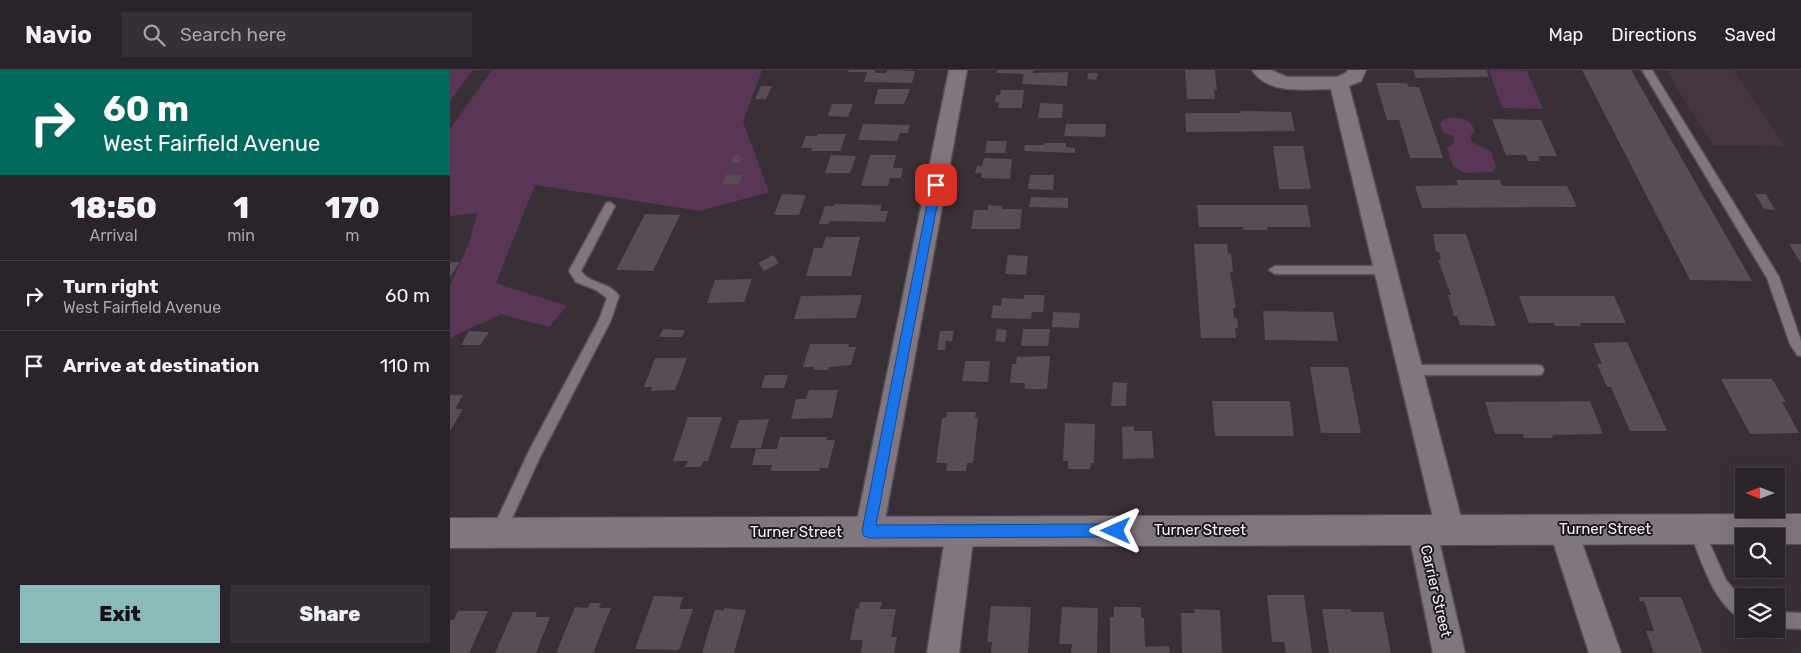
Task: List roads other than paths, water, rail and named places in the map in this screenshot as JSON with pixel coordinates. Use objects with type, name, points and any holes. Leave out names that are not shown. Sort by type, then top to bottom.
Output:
[{"type":"street","points":[[869,531],[958,70]]},
{"type":"street","points":[[1261,70],[1265,75],[1276,81],[1287,83],[1348,77]]},
{"type":"street","name":"Carrier Street","points":[[1348,77],[1387,270],[1412,370],[1436,528],[1449,653]]},
{"type":"street","name":"Turner Street","points":[[450,533],[960,532],[1436,528],[1801,529]]},
{"type":"street","points":[[1563,529],[1606,653]]},
{"type":"street","points":[[943,653],[960,532]]},
{"type":"lane","points":[[1647,70],[1773,277],[1796,344],[1801,351]]},
{"type":"lane","points":[[498,533],[535,454],[605,320],[613,296],[600,287],[580,279],[575,271],[610,206]]},
{"type":"lane","points":[[1275,270],[1387,270]]},
{"type":"lane","points":[[1412,370],[1538,370]]},
{"type":"lane","points":[[1696,529],[1716,575],[1735,604]]},
{"type":"lane","points":[[1785,620],[1801,620]]}]
